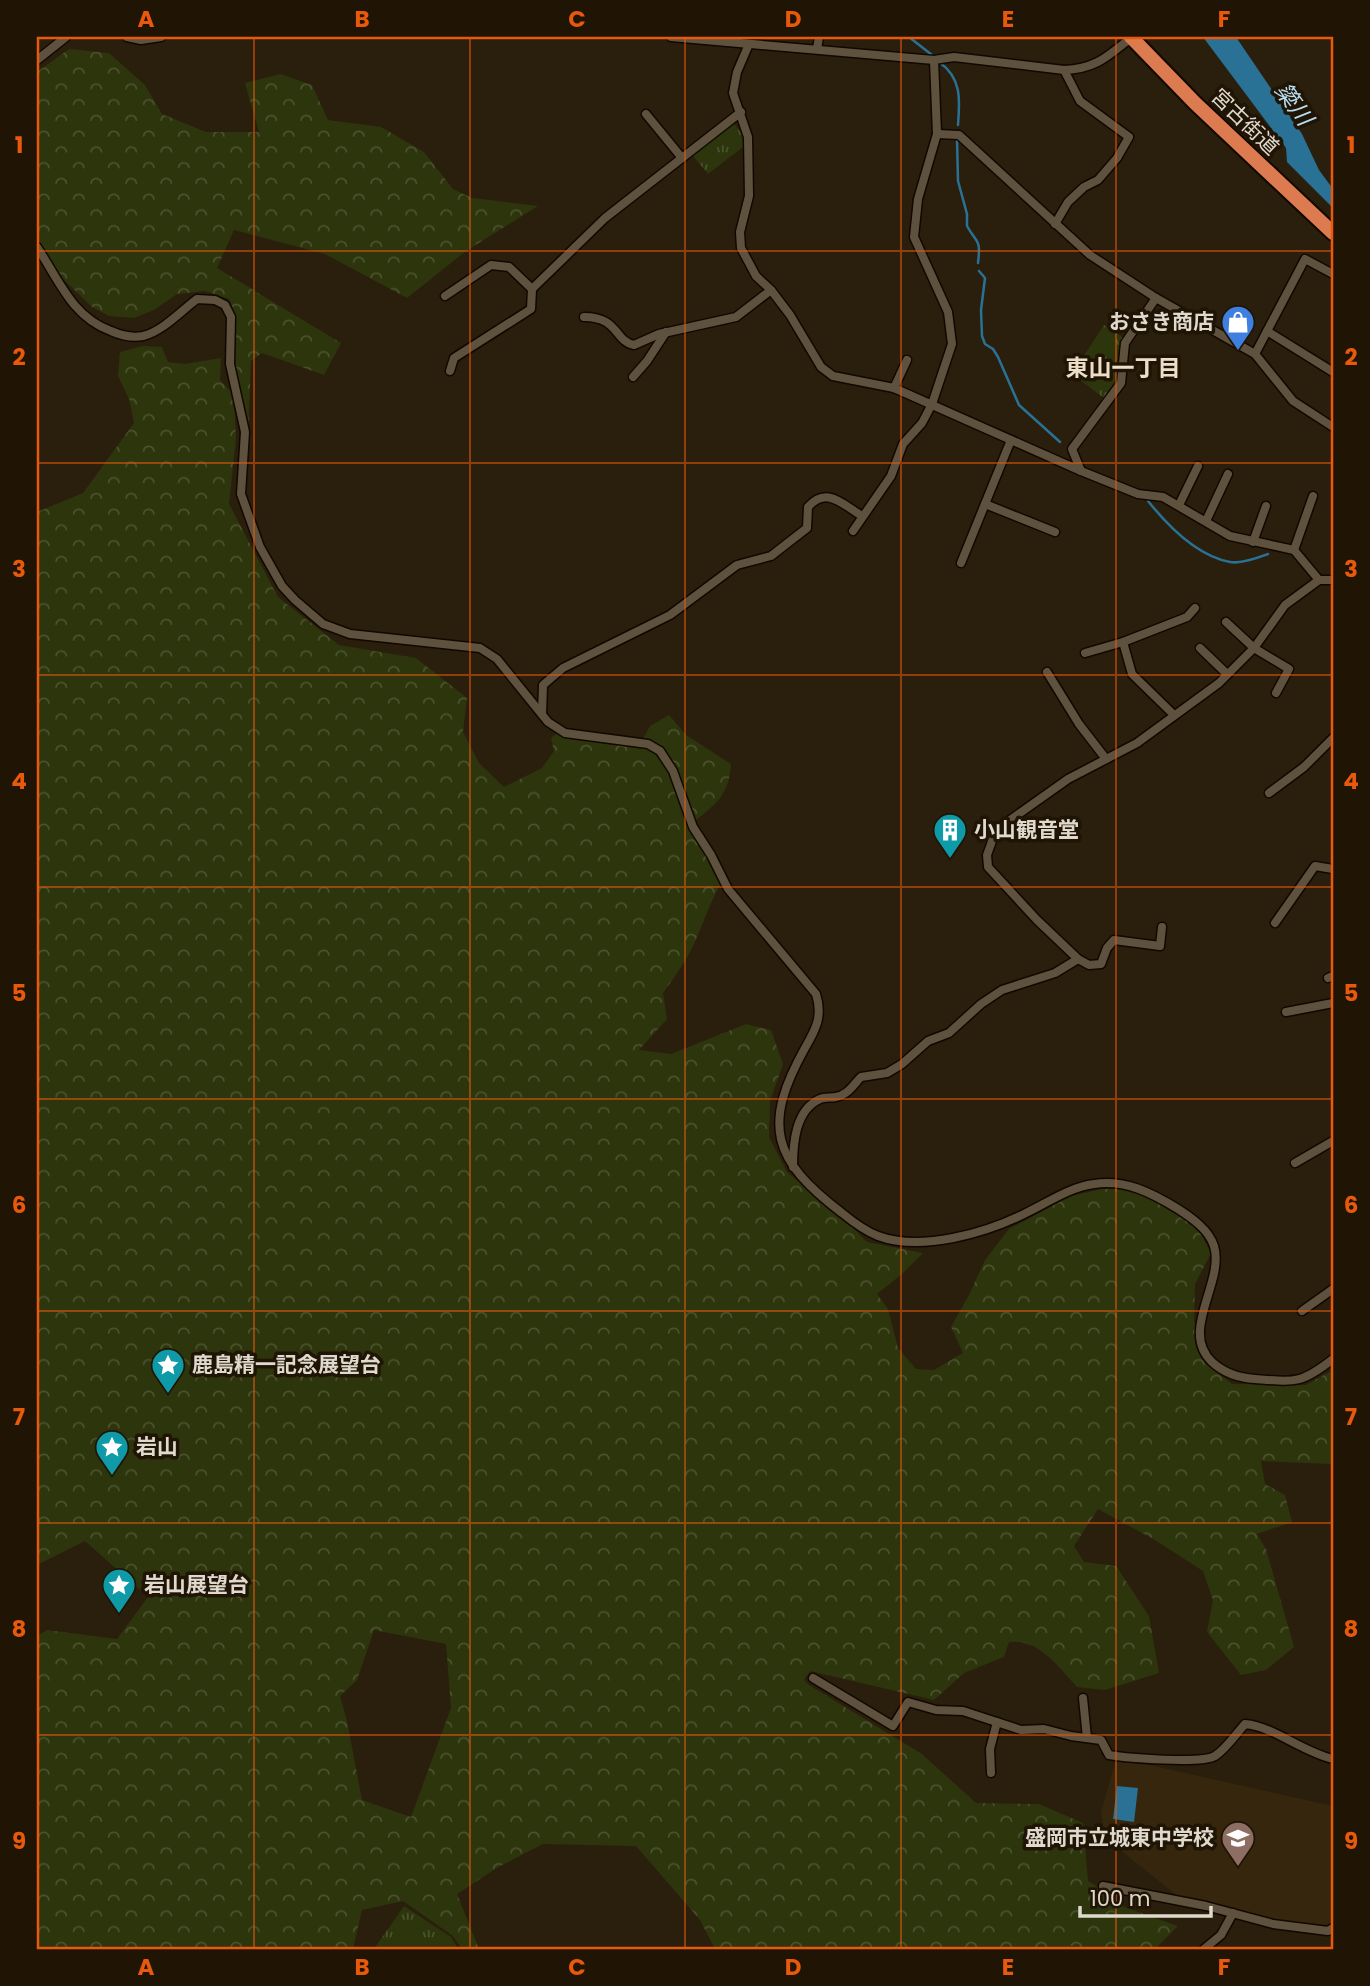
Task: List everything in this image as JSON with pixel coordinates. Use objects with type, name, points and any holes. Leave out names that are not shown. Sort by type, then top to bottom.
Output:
[{"type":"highway","name":"宮古街道","points":[[1131,37],[1195,103],[1333,233]]},
{"type":"street","points":[[37,60],[66,37]]},
{"type":"street","points":[[127,37],[141,40],[161,37]]},
{"type":"street","points":[[671,37],[933,60],[954,57],[1064,70],[1081,70],[1096,65],[1131,37]]},
{"type":"street","points":[[817,49],[819,37]]},
{"type":"street","points":[[749,44],[737,72],[733,93],[748,137],[749,196],[740,232],[741,248],[756,276],[771,290],[790,315],[821,367],[833,376],[894,388],[1081,471],[1138,494],[1163,497],[1230,536],[1294,550],[1319,579]]},
{"type":"street","points":[[853,531],[891,476],[903,444],[922,423],[932,404],[952,344],[948,312],[914,237],[918,199],[937,134],[933,60]]},
{"type":"street","points":[[1055,225],[1068,202],[1084,187],[1098,180],[1117,158],[1129,138],[1080,100],[1064,70]]},
{"type":"street","points":[[450,371],[454,358],[531,309],[532,289],[605,218],[741,112]]},
{"type":"street","points":[[646,114],[682,158]]},
{"type":"street","points":[[937,134],[959,135],[1090,256],[1156,298],[1255,354],[1293,401],[1333,427]]},
{"type":"street","points":[[37,247],[80,313],[96,326],[127,337],[145,335],[163,326],[197,299],[215,300],[225,305],[231,317],[230,364],[245,432],[241,494],[260,547],[282,586],[323,624],[350,634],[480,648],[497,659],[548,722],[565,733],[648,744],[660,751],[673,771],[693,827],[711,855],[727,889],[816,994],[820,1006],[817,1029],[804,1049],[780,1103],[778,1130],[782,1149],[805,1181],[856,1224],[878,1236],[911,1241],[985,1231],[1082,1186],[1096,1183],[1131,1186],[1151,1192],[1203,1228],[1214,1247],[1212,1276],[1199,1337],[1209,1359],[1230,1375],[1291,1381],[1305,1379],[1333,1359]]},
{"type":"street","points":[[1255,354],[1306,259],[1333,274]]},
{"type":"street","points":[[445,296],[491,265],[509,267],[532,289]]},
{"type":"street","points":[[584,317],[607,322],[629,344],[642,342],[666,332],[736,317],[771,290]]},
{"type":"street","points":[[1081,471],[1072,449],[1121,383],[1125,343],[1156,298]]},
{"type":"street","points":[[1267,331],[1333,372]]},
{"type":"street","points":[[633,377],[666,332]]},
{"type":"street","points":[[894,388],[907,360]]},
{"type":"street","points":[[961,563],[1011,440]]},
{"type":"street","points":[[1179,505],[1198,466]]},
{"type":"street","points":[[1206,521],[1228,474]]},
{"type":"street","points":[[542,714],[543,685],[563,668],[670,615],[737,565],[771,556],[807,527],[808,506],[816,498],[830,496],[862,516]]},
{"type":"street","points":[[1294,550],[1313,496]]},
{"type":"street","points":[[985,504],[1055,532]]},
{"type":"street","points":[[1253,542],[1266,506]]},
{"type":"street","points":[[1162,927],[1160,946],[1114,940],[1107,948],[1101,964],[1089,965],[1078,959],[988,867],[987,855],[996,830],[1068,779],[1137,743],[1219,683],[1254,648],[1285,605],[1319,579],[1333,580]]},
{"type":"street","points":[[1085,653],[1123,642],[1187,617],[1195,608]]},
{"type":"street","points":[[1226,622],[1254,648],[1289,669],[1276,693]]},
{"type":"street","points":[[1123,642],[1132,674],[1174,715]]},
{"type":"street","points":[[1200,648],[1227,674]]},
{"type":"street","points":[[1046,672],[1106,759]]},
{"type":"street","points":[[1269,793],[1304,767],[1333,738]]},
{"type":"street","points":[[1275,923],[1315,866],[1333,869]]},
{"type":"street","points":[[793,1167],[793,1143],[801,1118],[809,1107],[821,1098],[847,1093],[861,1077],[887,1073],[902,1064],[928,1041],[949,1033],[981,1003],[1002,990],[1055,972],[1078,959]]},
{"type":"street","points":[[1286,1012],[1333,1003]]},
{"type":"street","points":[[1295,1163],[1333,1141]]},
{"type":"street","points":[[1302,1311],[1333,1289]]},
{"type":"street","points":[[813,1678],[893,1726],[908,1702],[936,1710],[963,1712],[1021,1730],[1044,1729],[1101,1740],[1110,1755],[1209,1758],[1216,1755],[1245,1724],[1264,1729],[1315,1755],[1333,1759]]},
{"type":"street","points":[[1083,1698],[1087,1738]]},
{"type":"street","points":[[991,1773],[990,1749],[998,1722]]},
{"type":"street","points":[[1102,1886],[1292,1927],[1328,1931],[1333,1928]]},
{"type":"street","points":[[1204,1949],[1221,1934],[1233,1913]]},
{"type":"shaded area","name":"盛岡市立城東中学校","points":[[1116,1760],[1141,1763],[1333,1806],[1333,1924],[1308,1926],[1273,1921],[1210,1902],[1180,1898],[1105,1838],[1101,1812]]},
{"type":"green space","points":[[69,49],[109,53],[145,85],[162,114],[206,132],[259,132],[245,83],[280,74],[312,85],[328,120],[381,127],[424,152],[453,189],[472,198],[538,206],[466,251],[407,298],[325,254],[234,230],[217,268],[341,343],[324,375],[262,353],[251,361],[247,458],[246,433],[234,377],[235,323],[229,299],[205,291],[177,294],[154,310],[134,318],[109,316],[92,307],[64,280],[37,240],[37,72]]},
{"type":"green space","points":[[733,122],[743,136],[743,147],[708,174],[692,155]]},
{"type":"green space","points":[[1104,325],[1124,338],[1116,381],[1104,398],[1072,374]]},
{"type":"green space","points":[[143,346],[162,347],[168,362],[185,364],[221,358],[220,380],[234,395],[236,438],[229,504],[278,597],[339,645],[416,658],[467,698],[463,732],[479,763],[504,787],[542,768],[554,751],[551,738],[561,730],[641,743],[650,726],[669,715],[686,735],[731,764],[724,792],[691,824],[722,882],[690,952],[663,993],[667,1019],[639,1050],[671,1054],[746,1024],[771,1030],[783,1064],[770,1101],[769,1137],[787,1172],[867,1242],[923,1253],[877,1294],[888,1309],[898,1348],[916,1369],[934,1370],[963,1353],[951,1327],[985,1260],[1009,1229],[1071,1196],[1102,1189],[1134,1189],[1197,1227],[1211,1253],[1195,1284],[1194,1321],[1205,1363],[1232,1384],[1306,1385],[1333,1370],[1333,1464],[1261,1461],[1265,1484],[1285,1495],[1292,1522],[1257,1534],[1266,1549],[1294,1647],[1266,1670],[1241,1675],[1207,1632],[1213,1600],[1203,1571],[1155,1540],[1098,1509],[1074,1546],[1084,1562],[1116,1566],[1149,1616],[1159,1673],[1105,1690],[1077,1687],[1039,1650],[1020,1642],[1009,1642],[1004,1657],[964,1673],[934,1700],[810,1671],[804,1680],[922,1754],[976,1803],[1039,1804],[1083,1823],[1088,1881],[1111,1894],[1124,1907],[1178,1926],[1155,1949],[1082,1949],[1071,1946],[1065,1949],[715,1949],[700,1920],[636,1846],[543,1844],[500,1866],[457,1894],[479,1949],[462,1949],[453,1936],[403,1901],[362,1910],[353,1949],[37,1949],[37,1636],[47,1630],[117,1639],[148,1597],[85,1541],[37,1565],[37,512],[83,493],[134,423],[129,399],[118,376],[120,352]],"holes":[[[374,1630],[446,1644],[451,1708],[411,1817],[362,1800],[340,1696],[357,1680]]]},
{"type":"green space","points":[[404,1906],[451,1937],[458,1949],[374,1949]]},
{"type":"water","points":[[1203,37],[1236,37],[1302,134],[1319,170],[1333,189],[1333,208],[1287,162],[1286,148]]},
{"type":"water","points":[[1117,1786],[1138,1788],[1134,1822],[1113,1819]]},
{"type":"waterway","points":[[909,37],[932,55]]},
{"type":"waterway","points":[[939,62],[947,68],[956,82],[959,98],[958,125]]},
{"type":"waterway","points":[[957,139],[958,181],[967,214],[967,226],[979,249],[978,263]]},
{"type":"waterway","points":[[979,271],[985,278],[981,310],[985,344],[993,349],[998,357],[1019,405],[1060,442]]},
{"type":"waterway","points":[[1148,501],[1184,539],[1218,559],[1239,562],[1268,554]]},
{"type":"place","name":"おさき商店","points":[[1238,352]]},
{"type":"place","name":"小山観音堂","points":[[950,860]]},
{"type":"place","name":"鹿島精一記念展望台","points":[[168,1395]]},
{"type":"place","name":"岩山","points":[[112,1477]]},
{"type":"place","name":"岩山展望台","points":[[119,1615]]},
{"type":"place","name":"盛岡市立城東中学校","points":[[1238,1868]]},
{"type":"district","name":"東山一丁目","points":[[1123,368]]},
{"type":"water label","name":"簗川","points":[[1294,104]]}]
